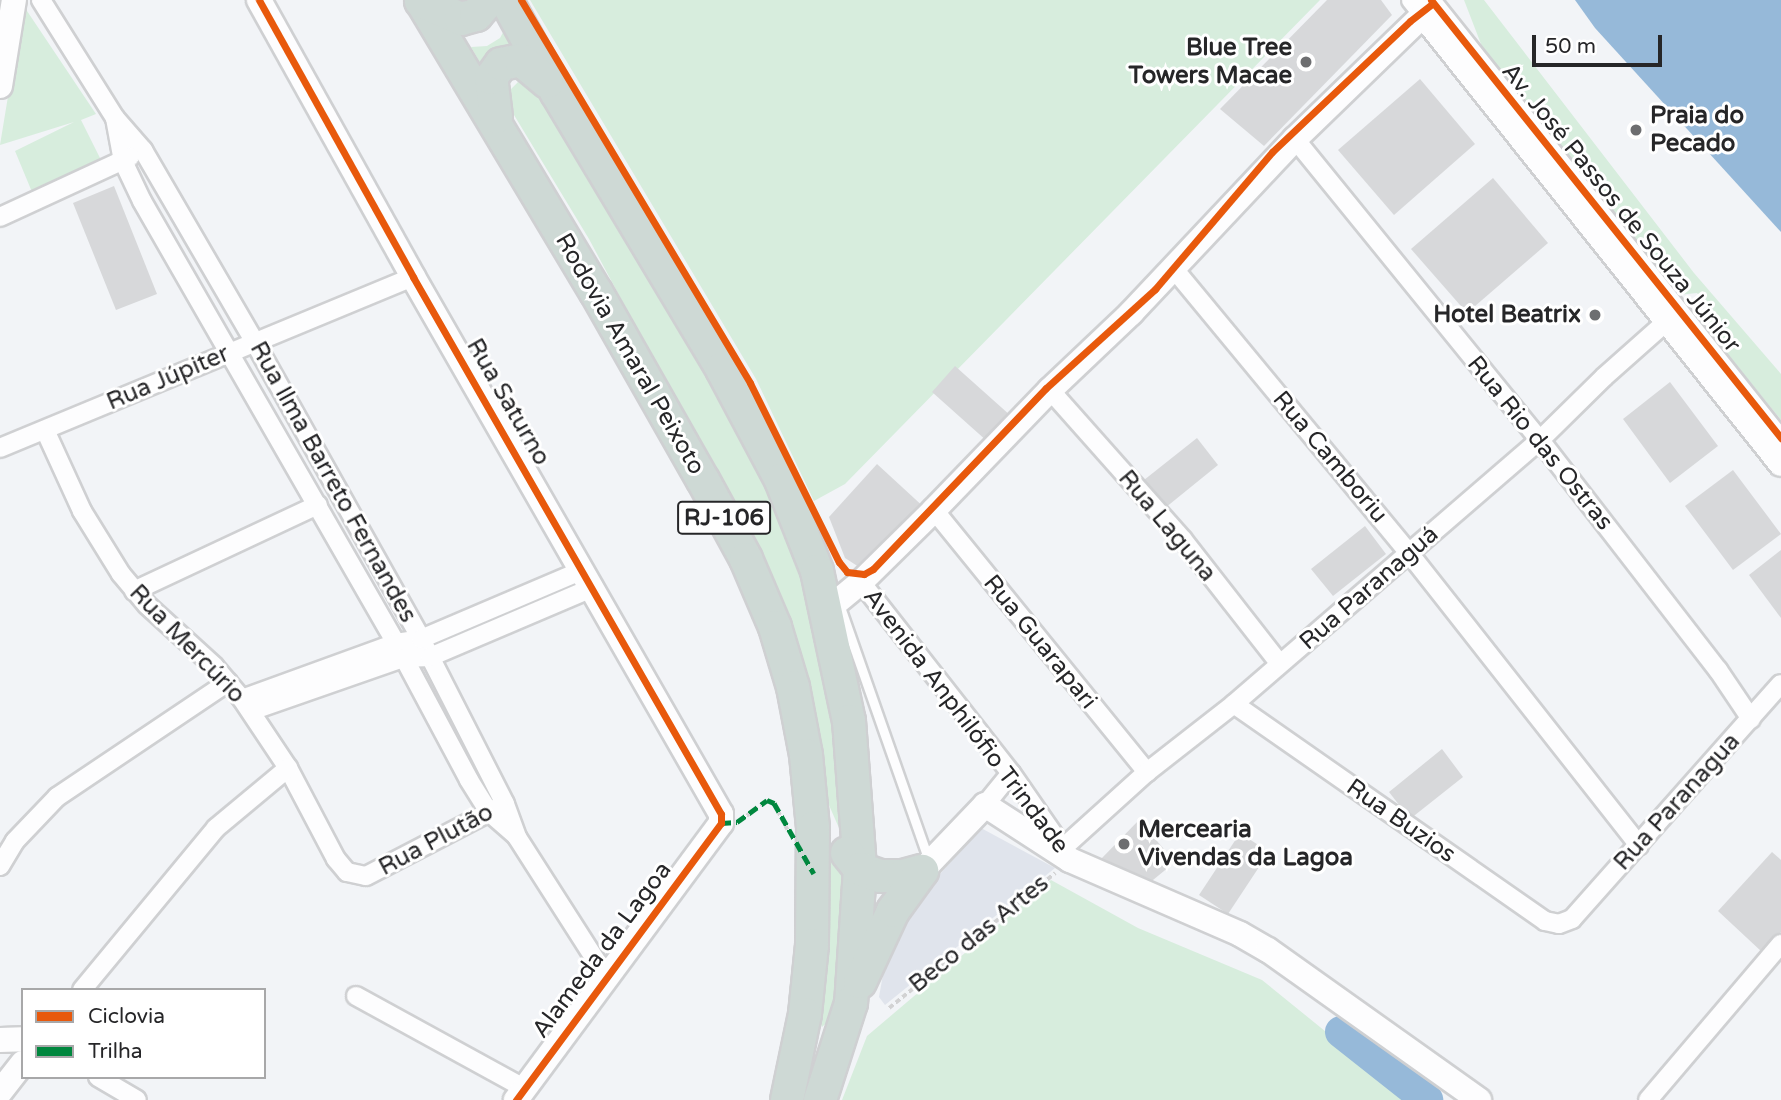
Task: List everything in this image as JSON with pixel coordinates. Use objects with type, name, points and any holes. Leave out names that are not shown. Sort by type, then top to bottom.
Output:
[{"type":"highway","points":[[421,0],[461,19],[476,15],[489,0]]},
{"type":"highway","name":"Rodovia Amaral Peixoto","points":[[421,0],[596,292],[746,559],[775,626],[793,687],[806,755],[813,828],[812,945],[805,1014],[788,1100]]},
{"type":"highway","name":"RJ-106","points":[[506,0],[557,93],[722,369],[775,467],[833,605],[849,722],[860,869],[851,1003],[820,1100]]},
{"type":"highway","points":[[497,126],[490,87],[494,72],[501,64],[521,60],[557,93]]},
{"type":"highway","points":[[806,755],[841,846],[860,869],[890,877],[926,867]]},
{"type":"highway","points":[[851,1003],[880,935],[926,867]]},
{"type":"street","points":[[1,71],[14,0]]},
{"type":"street","name":"Rua Ilma Barreto Fernandes","points":[[41,0],[115,118],[143,150],[254,341],[421,639],[497,808]]},
{"type":"street","name":"Rua Saturno","points":[[258,0],[413,277],[719,807],[721,823]]},
{"type":"street","points":[[833,605],[861,582],[1050,390],[1174,269],[1422,5],[1781,464]]},
{"type":"street","name":"Av. José Passos de Souza Júnior","points":[[1422,5],[1781,439]]},
{"type":"street","points":[[115,118],[122,161]]},
{"type":"street","name":"Rua Rio das Ostras","points":[[1295,139],[1540,440],[1711,659],[1751,719]]},
{"type":"street","points":[[0,217],[143,150]]},
{"type":"street","name":"Rua Ilma Barreto Fernandes","points":[[122,161],[400,651],[497,808],[606,976]]},
{"type":"street","name":"Rua Camboriu","points":[[1174,269],[1409,553],[1639,845]]},
{"type":"street","name":"Rua Júpiter","points":[[0,448],[413,277]]},
{"type":"street","name":"Rua Paranaguá","points":[[1065,859],[1147,772],[1234,704],[1540,440],[1604,377],[1667,321]]},
{"type":"street","name":"Rua Laguna","points":[[1050,390],[1183,540],[1280,664]]},
{"type":"street","name":"Rua Mercúrio","points":[[45,430],[82,512],[134,591],[228,682],[247,705],[288,768],[343,867],[353,876],[366,876]]},
{"type":"street","points":[[134,591],[318,505]]},
{"type":"street","name":"Rua Guarapari","points":[[934,510],[1147,772]]},
{"type":"street","points":[[247,705],[400,651],[421,639],[588,578]]},
{"type":"street","points":[[400,651],[430,657],[588,578]]},
{"type":"street","name":"Avenida Anphilófio Trindade","points":[[861,582],[1011,773],[1065,859]]},
{"type":"street","points":[[0,866],[15,841],[57,797],[228,682]]},
{"type":"street","name":"Rua Paranagua","points":[[1572,919],[1781,684]]},
{"type":"street","name":"Rua Buzios","points":[[1234,704],[1545,921],[1559,924],[1572,919]]},
{"type":"street","points":[[84,988],[216,828],[288,768]]},
{"type":"street","points":[[926,867],[1011,773]]},
{"type":"street","points":[[985,804],[1065,859],[1240,934],[1479,1100]]},
{"type":"street","name":"Rua Plutão","points":[[366,876],[497,808]]},
{"type":"street","name":"Alameda da Lagoa","points":[[520,1094],[721,823]]},
{"type":"street","points":[[1648,1100],[1781,944]]},
{"type":"street","points":[[356,996],[520,1094]]},
{"type":"street","points":[[0,1040],[21,1039]]},
{"type":"street","points":[[0,1092],[21,1066]]},
{"type":"street","points":[[101,1079],[137,1100]]},
{"type":"lane","points":[[833,605],[926,867]]},
{"type":"path","points":[[721,823],[737,822],[767,800],[774,803],[793,838]]},
{"type":"path","points":[[889,1008],[1065,859]]},
{"type":"shaded area","points":[[981,828],[1055,868],[885,1005],[879,997],[891,929]]},
{"type":"green space","points":[[530,0],[1320,0],[845,484],[814,501],[756,379]]},
{"type":"green space","points":[[1464,0],[1484,0],[1694,273],[1781,374],[1781,420],[1708,330],[1712,312],[1697,293],[1678,295],[1486,57]]},
{"type":"green space","points":[[23,5],[96,114],[81,120],[101,160],[32,192],[15,151],[74,122],[0,145]]},
{"type":"green space","points":[[507,25],[522,52],[485,71],[471,47],[487,46],[500,38]]},
{"type":"green space","points":[[518,82],[537,88],[738,413],[805,555],[839,710],[853,845],[839,828],[825,796],[744,529],[589,239],[514,115],[509,91]]},
{"type":"green space","points":[[827,850],[851,870],[835,1015],[822,1027],[818,1015]]},
{"type":"green space","points":[[1051,880],[1138,928],[1262,980],[1410,1100],[842,1100],[867,1036]]},
{"type":"water","points":[[1575,0],[1781,0],[1781,232],[1595,28]]},
{"type":"building","name":"Blue Tree Towers Macae","points":[[1327,0],[1381,0],[1392,15],[1264,146],[1220,109]]},
{"type":"building","points":[[1420,79],[1475,144],[1394,215],[1338,150]]},
{"type":"building","points":[[1493,178],[1548,243],[1467,313],[1411,249]]},
{"type":"building","points":[[114,186],[157,294],[116,310],[73,203]]},
{"type":"building","points":[[955,366],[1011,416],[988,442],[932,392]]},
{"type":"building","points":[[1670,382],[1718,446],[1670,483],[1623,419]]},
{"type":"building","points":[[1197,438],[1218,465],[1165,508],[1144,480]]},
{"type":"building","points":[[877,464],[927,510],[859,567],[845,558],[829,517]]},
{"type":"building","points":[[1733,470],[1781,534],[1733,570],[1685,506]]},
{"type":"building","points":[[1365,526],[1386,554],[1333,596],[1311,569]]},
{"type":"building","points":[[1781,550],[1781,618],[1749,575]]},
{"type":"building","points":[[1442,749],[1463,777],[1410,819],[1389,792]]},
{"type":"building","points":[[1139,820],[1175,862],[1142,889],[1101,859]]},
{"type":"building","points":[[1240,833],[1269,852],[1228,914],[1199,895]]},
{"type":"building","points":[[1772,852],[1781,860],[1781,932],[1762,952],[1718,911]]},
{"type":"waterway","points":[[1341,1032],[1427,1100]]},
{"type":"marked path","points":[[721,823],[737,822],[767,800],[774,803],[814,874]]},
{"type":"cycle path","points":[[259,0],[413,277],[721,814],[721,823],[516,1100]]},
{"type":"cycle path","points":[[521,0],[750,383],[839,562],[847,572],[864,574],[873,569],[1046,388],[1155,289],[1272,152],[1410,21],[1433,3]]},
{"type":"cycle path","points":[[1431,0],[1781,438]]},
{"type":"place","name":"Blue Tree Towers Macae","points":[[1306,62]]},
{"type":"place","name":"Praia do Pecado","points":[[1636,130]]},
{"type":"place","name":"Hotel Beatrix","points":[[1595,315]]},
{"type":"place","name":"Mercearia Vivendas da Lagoa","points":[[1124,844]]}]
